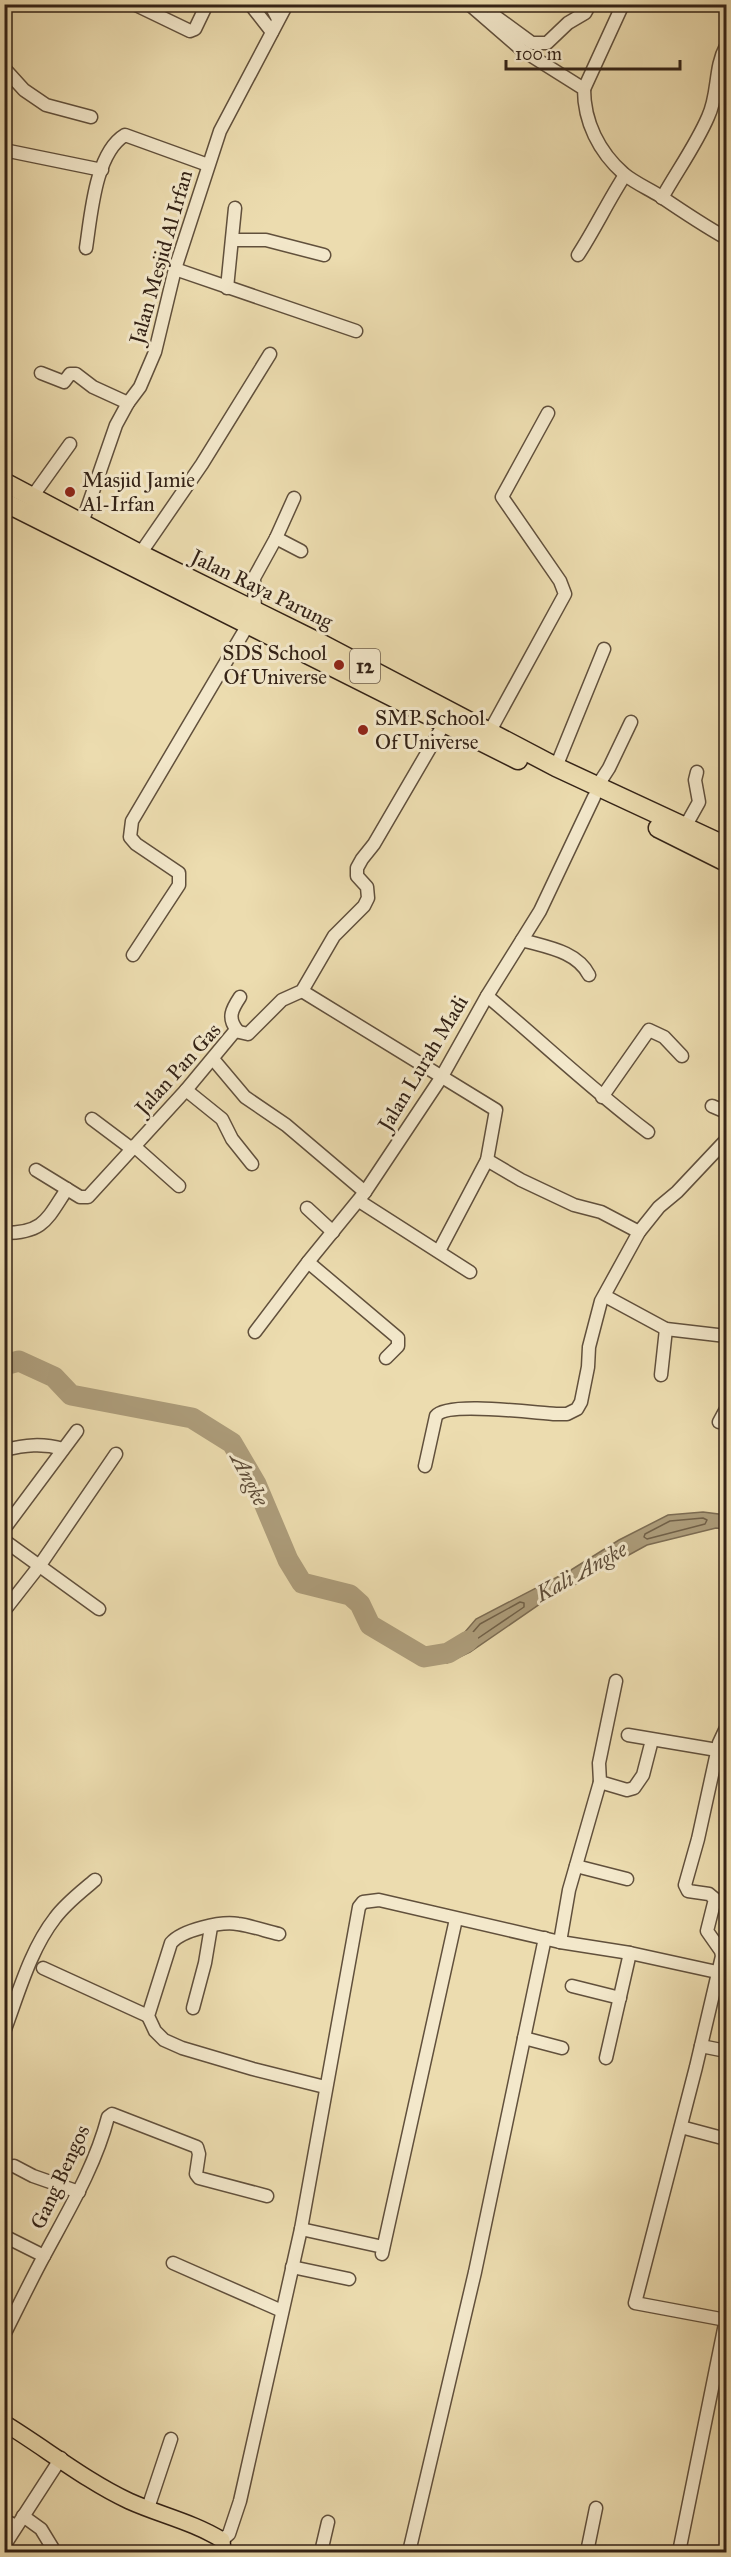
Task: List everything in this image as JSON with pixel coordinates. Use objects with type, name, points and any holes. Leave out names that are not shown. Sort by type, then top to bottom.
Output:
[{"type":"highway","name":"Jalan Raya Parung","points":[[4,482],[140,554],[444,724],[596,791],[685,827],[722,852]]},
{"type":"highway","name":"Jalan Raya Parung","points":[[4,502],[252,618],[320,642],[490,731],[596,791],[722,852]]},
{"type":"main road","points":[[4,2423],[61,2458],[96,2483],[148,2508],[199,2528],[222,2546]]},
{"type":"street","points":[[134,4],[190,31],[195,29],[207,4]]},
{"type":"street","points":[[250,4],[272,32]]},
{"type":"street","points":[[270,4],[278,19]]},
{"type":"street","name":"Jalan Mesjid Al Irfan","points":[[82,523],[116,426],[128,403],[140,387],[155,352],[176,268],[220,131],[287,4]]},
{"type":"street","points":[[469,4],[522,50],[584,89]]},
{"type":"street","points":[[491,4],[495,16],[532,43],[547,43],[568,23],[585,13],[590,4]]},
{"type":"street","points":[[623,4],[584,89],[586,116],[595,137],[625,175],[696,222],[726,238]]},
{"type":"street","points":[[662,198],[709,117],[717,87],[721,56],[726,46]]},
{"type":"street","points":[[4,68],[24,90],[46,105],[91,117]]},
{"type":"street","points":[[86,248],[93,200],[102,170],[112,145],[125,135],[208,165]]},
{"type":"street","points":[[4,150],[102,170]]},
{"type":"street","points":[[578,255],[594,230],[604,207],[625,175]]},
{"type":"street","points":[[227,288],[235,208]]},
{"type":"street","points":[[233,240],[266,240],[324,255]]},
{"type":"street","points":[[176,268],[227,288],[356,331]]},
{"type":"street","points":[[140,554],[202,465],[270,354]]},
{"type":"street","points":[[41,373],[64,382],[70,374],[76,374],[93,387],[128,403]]},
{"type":"street","points":[[490,731],[565,594],[560,581],[502,497],[548,413]]},
{"type":"street","points":[[32,497],[70,444]]},
{"type":"street","points":[[133,955],[179,885],[180,877],[179,873],[136,844],[130,837],[132,821],[252,618],[254,578],[294,498]]},
{"type":"street","points":[[276,538],[301,551]]},
{"type":"street","points":[[556,767],[604,649]]},
{"type":"street","name":"Jalan Lurah Madi","points":[[255,1332],[308,1262],[362,1197],[441,1078],[487,996],[540,911],[631,722]]},
{"type":"street","points":[[439,1251],[487,1160],[496,1110],[302,991],[333,936],[364,906],[368,898],[367,887],[357,876],[357,868],[374,844],[444,724]]},
{"type":"street","points":[[685,827],[699,802],[695,780],[697,772]]},
{"type":"street","points":[[522,940],[574,957],[584,964],[589,975]]},
{"type":"street","name":"Jalan Pan Gas","points":[[36,1170],[80,1197],[88,1197],[186,1090],[237,1030],[248,1034],[282,1000],[302,991]]},
{"type":"street","points":[[487,996],[555,1053],[602,1097],[648,1132]]},
{"type":"street","points":[[237,1030],[230,1017],[240,997]]},
{"type":"street","points":[[602,1097],[649,1030],[664,1037],[682,1056]]},
{"type":"street","points":[[213,1059],[245,1097],[286,1125],[362,1197],[470,1272]]},
{"type":"street","points":[[186,1090],[222,1119],[232,1138],[252,1164]]},
{"type":"street","points":[[406,1103],[418,1111]]},
{"type":"street","points":[[712,1106],[726,1112]]},
{"type":"street","points":[[92,1119],[133,1148],[179,1186]]},
{"type":"street","points":[[425,1466],[436,1416],[442,1411],[458,1408],[567,1414],[577,1409],[584,1393],[589,1347],[598,1312],[639,1232],[659,1207],[677,1192],[726,1140]]},
{"type":"street","points":[[487,1160],[521,1180],[574,1205],[601,1212],[639,1232]]},
{"type":"street","points":[[4,1233],[34,1230],[41,1226],[67,1189]]},
{"type":"street","points":[[307,1208],[333,1232]]},
{"type":"street","points":[[308,1262],[398,1338],[398,1346],[386,1358]]},
{"type":"street","points":[[605,1296],[666,1329],[726,1336]]},
{"type":"street","points":[[661,1375],[666,1329]]},
{"type":"street","points":[[719,1422],[726,1409]]},
{"type":"street","points":[[4,1529],[77,1431]]},
{"type":"street","points":[[4,1450],[23,1445],[47,1444],[63,1449]]},
{"type":"street","points":[[4,1611],[40,1565],[116,1454]]},
{"type":"street","points":[[4,1534],[4,1541],[99,1609]]},
{"type":"street","points":[[560,1942],[576,1866],[600,1782],[599,1763],[616,1681]]},
{"type":"street","points":[[679,2553],[726,2320],[636,2302],[701,2046],[722,1973],[722,1950],[707,1931],[715,1899],[709,1894],[688,1891],[685,1886],[701,1828],[717,1750],[726,1728]]},
{"type":"street","points":[[628,1735],[717,1750]]},
{"type":"street","points":[[600,1782],[627,1790],[634,1788],[643,1775],[652,1740]]},
{"type":"street","points":[[576,1866],[627,1879]]},
{"type":"street","points":[[4,2032],[48,1927],[70,1901],[95,1880]]},
{"type":"street","points":[[222,2546],[229,2534],[240,2501],[301,2229],[359,1907],[363,1902],[379,1900],[560,1942],[630,1953],[722,1973]]},
{"type":"street","points":[[301,2229],[383,2250],[456,1919]]},
{"type":"street","points":[[148,2016],[171,1943],[177,1936],[188,1931],[236,1923],[279,1934]]},
{"type":"street","points":[[193,2008],[205,1963],[211,1927]]},
{"type":"street","points":[[409,2553],[476,2272],[545,1938]]},
{"type":"street","points":[[606,2058],[630,1953]]},
{"type":"street","points":[[43,1968],[148,2016],[155,2031],[164,2040],[182,2048],[325,2087]]},
{"type":"street","points":[[572,1986],[620,1998]]},
{"type":"street","points":[[524,2038],[562,2048]]},
{"type":"street","points":[[701,2046],[726,2051]]},
{"type":"street","name":"Gang Bengos","points":[[4,2335],[79,2192],[108,2117],[112,2114],[197,2148],[200,2154],[196,2174],[199,2178],[267,2196]]},
{"type":"street","points":[[681,2127],[726,2139]]},
{"type":"street","points":[[14,2166],[33,2176],[79,2192]]},
{"type":"street","points":[[4,2236],[44,2256]]},
{"type":"street","points":[[173,2263],[282,2312]]},
{"type":"street","points":[[292,2267],[349,2279]]},
{"type":"street","points":[[148,2508],[171,2439]]},
{"type":"street","points":[[4,2546],[15,2521],[61,2458]]},
{"type":"street","points":[[587,2553],[596,2508]]},
{"type":"street","points":[[15,2521],[41,2529],[55,2553]]},
{"type":"street","points":[[321,2553],[328,2522]]},
{"type":"water","name":"Kali Angke","points":[[703,1512],[726,1515],[726,1529],[716,1528],[647,1545],[543,1602],[470,1652],[447,1663],[440,1648],[459,1639],[476,1619],[571,1570],[619,1540],[668,1515]]},
{"type":"waterway","name":"Angke","points":[[4,1365],[19,1361],[54,1377],[71,1395],[192,1418],[232,1443],[256,1484],[288,1560],[302,1583],[350,1595],[360,1604],[370,1625],[424,1657],[448,1653],[468,1641]]},
{"type":"place","name":"Masjid Jamie Al-Irfan","points":[[70,492]]},
{"type":"place","name":"SDS School Of Universe","points":[[339,665]]},
{"type":"place","name":"SMP School Of Universe","points":[[363,730]]}]
